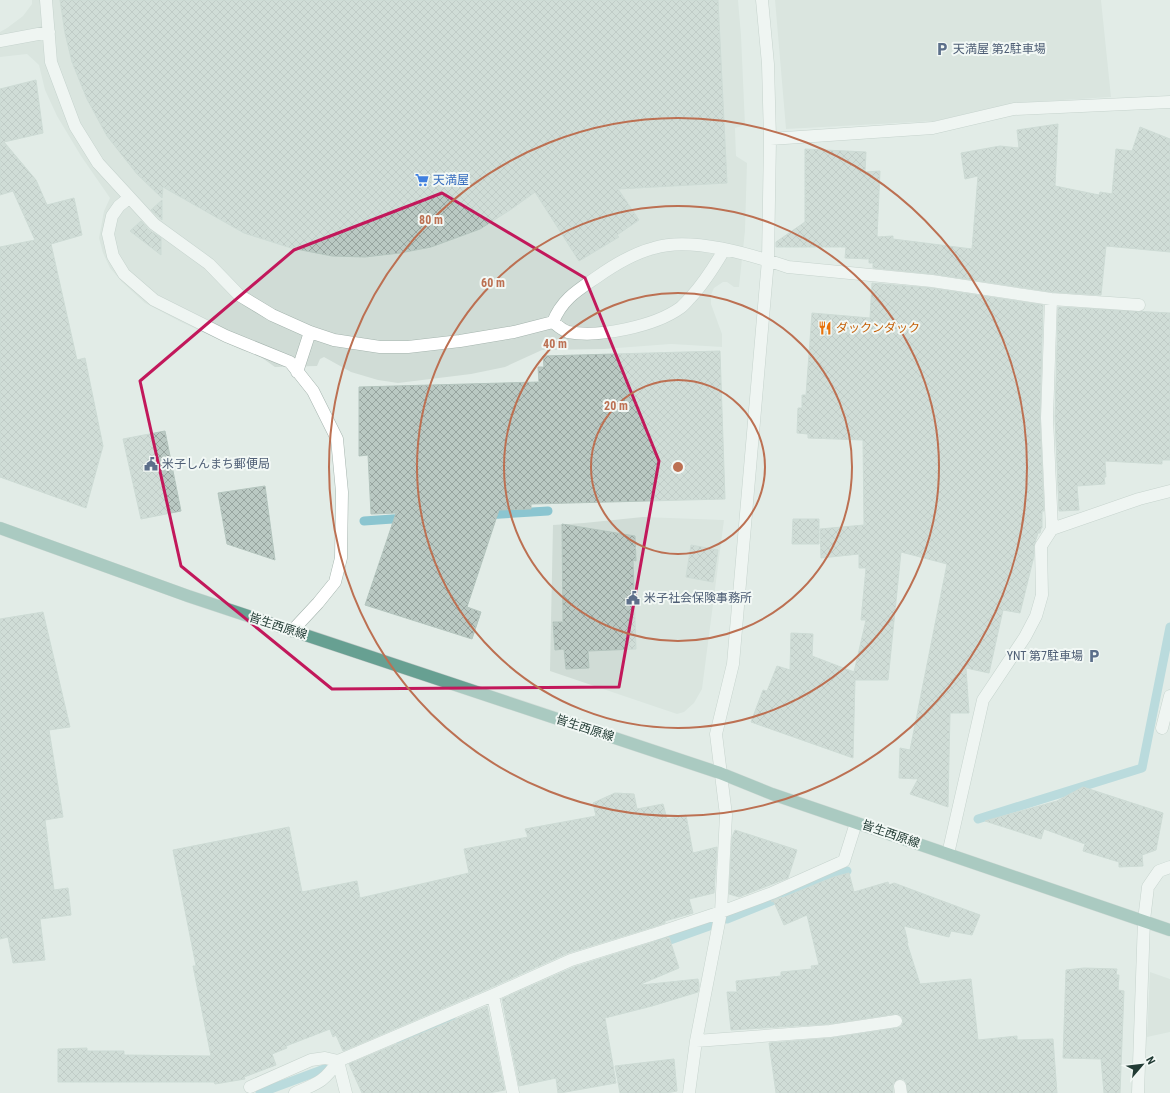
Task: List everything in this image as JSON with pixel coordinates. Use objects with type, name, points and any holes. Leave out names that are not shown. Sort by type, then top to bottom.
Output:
[{"type":"main road","name":"皆生西原線","points":[[0,528],[188,596],[720,773],[772,794],[1170,930]]},
{"type":"street","points":[[46,0],[51,62],[75,126],[98,163],[154,224],[209,264],[239,295],[272,315],[310,332],[334,340],[380,347],[408,347],[514,332],[553,322],[561,306],[580,288],[600,275],[638,253],[655,247],[675,244],[690,244],[724,250],[768,260],[788,267],[932,281],[1051,299],[1139,305]]},
{"type":"street","points":[[689,1093],[696,1041],[721,912],[726,815],[716,734],[733,664],[768,260],[770,139],[768,64],[762,0]]},
{"type":"street","points":[[0,41],[48,32]]},
{"type":"street","points":[[770,139],[933,128],[1014,109],[1170,102]]},
{"type":"street","points":[[129,198],[119,206],[112,216],[108,234],[113,256],[124,274],[154,300],[226,336],[290,362],[313,391],[337,439],[342,492],[342,558],[335,582],[292,631]]},
{"type":"street","points":[[553,322],[568,332],[602,334],[631,328],[662,318],[681,308],[705,280],[724,250]]},
{"type":"street","points":[[948,854],[983,700],[1025,637],[1036,616],[1042,595],[1041,546],[1052,529],[1047,418],[1051,299]]},
{"type":"street","points":[[297,372],[310,332]]},
{"type":"street","points":[[1052,529],[1139,499],[1170,491]]},
{"type":"street","points":[[1162,728],[1170,696]]},
{"type":"street","points":[[295,1093],[319,1082],[330,1073],[338,1061],[571,960],[721,912],[772,893],[844,860],[856,823]]},
{"type":"street","points":[[1138,1093],[1144,920],[1148,887],[1159,871],[1170,867]]},
{"type":"street","points":[[493,995],[513,1093]]},
{"type":"street","points":[[696,1041],[830,1031],[896,1021]]},
{"type":"street","points":[[250,1087],[311,1060],[325,1058],[338,1061]]},
{"type":"street","points":[[338,1061],[346,1093]]},
{"type":"highlighted area","points":[[442,193],[585,278],[659,461],[619,687],[332,689],[181,566],[140,381],[294,250]]},
{"type":"shaded area","name":"天満屋","points":[[32,0],[738,0],[745,125],[735,128],[736,156],[747,163],[745,231],[739,287],[734,287],[727,282],[723,282],[714,288],[711,295],[711,304],[722,334],[722,347],[671,344],[604,349],[542,350],[505,367],[471,374],[398,383],[378,380],[351,372],[324,357],[320,359],[317,366],[275,367],[258,355],[242,350],[181,322],[145,303],[122,282],[110,268],[103,253],[99,238],[104,211],[110,198],[81,156],[57,116],[45,90],[39,65],[27,54],[0,57],[0,32],[23,16],[32,4]]},
{"type":"shaded area","name":"天満屋 第2駐車場","points":[[775,0],[1101,0],[1111,97],[1015,103],[935,121],[786,129]]},
{"type":"shaded area","name":"米子社会保険事務所","points":[[643,517],[724,520],[702,689],[694,703],[684,712],[677,714],[550,671],[553,525]]},
{"type":"shaded area","points":[[1150,972],[1170,979],[1170,1032],[1147,1037]]},
{"type":"building","name":"天満屋","points":[[60,0],[718,0],[727,183],[618,189],[639,220],[617,235],[619,237],[579,261],[535,192],[480,229],[431,247],[400,253],[365,257],[332,256],[291,248],[244,233],[163,187],[162,198],[137,174],[107,136],[87,99],[72,62],[65,33]]},
{"type":"building","points":[[36,80],[43,133],[4,142],[36,180],[47,205],[74,198],[82,235],[51,244],[77,360],[85,358],[103,446],[86,508],[0,477],[0,247],[35,240],[13,191],[0,195],[0,89]]},
{"type":"building","points":[[1058,124],[1055,186],[1099,195],[1100,192],[1112,194],[1116,149],[1132,151],[1140,127],[1170,139],[1170,252],[1106,246],[1101,295],[1052,292],[933,274],[873,268],[873,263],[869,263],[869,259],[845,258],[846,247],[776,247],[776,242],[805,222],[805,149],[866,152],[865,172],[880,171],[877,237],[893,236],[893,239],[972,249],[978,176],[965,179],[961,153],[1000,146],[1019,148],[1017,130]]},
{"type":"building","points":[[162,200],[162,220],[151,210]]},
{"type":"building","points":[[141,221],[149,230],[161,238],[161,255],[130,231]]},
{"type":"building","points":[[872,283],[931,288],[1043,305],[1040,418],[1044,511],[1042,511],[1042,528],[1040,533],[1038,533],[1034,546],[1034,556],[1020,613],[1003,610],[989,673],[966,668],[969,713],[950,713],[948,807],[910,794],[918,779],[899,778],[900,748],[910,750],[947,564],[901,552],[888,680],[855,680],[853,758],[751,722],[763,690],[767,691],[777,666],[790,670],[791,633],[813,634],[812,656],[854,672],[866,620],[861,620],[866,568],[859,568],[859,554],[821,558],[820,529],[864,525],[863,440],[808,438],[808,434],[797,433],[798,408],[802,408],[802,395],[806,395],[812,313],[870,318]]},
{"type":"building","points":[[1058,307],[1170,313],[1170,460],[1162,460],[1162,464],[1105,461],[1105,484],[1077,486],[1079,510],[1059,511],[1055,418]]},
{"type":"building","points":[[720,351],[725,499],[531,504],[531,509],[499,510],[467,607],[481,612],[472,639],[365,605],[396,513],[371,514],[368,455],[359,456],[359,387],[539,382],[538,367],[544,367],[543,356]]},
{"type":"building","points":[[165,431],[181,511],[141,519],[123,439]]},
{"type":"building","points":[[265,486],[275,560],[227,544],[218,493]]},
{"type":"building","points":[[793,519],[819,519],[819,544],[792,544]]},
{"type":"building","points":[[562,524],[635,536],[636,561],[633,560],[636,649],[588,651],[589,668],[566,669],[564,649],[555,650],[553,622],[563,622]]},
{"type":"building","points":[[691,545],[718,550],[713,582],[686,577]]},
{"type":"building","points":[[43,612],[70,727],[49,730],[63,817],[45,820],[54,890],[68,888],[71,915],[40,919],[45,960],[13,963],[8,937],[0,939],[0,619]]},
{"type":"building","points":[[1083,787],[1163,813],[1156,850],[1142,855],[1143,866],[1119,867],[1119,862],[1083,851],[1085,844],[1044,829],[1041,839],[985,821],[1057,801]]},
{"type":"building","points":[[615,793],[634,794],[637,809],[663,804],[667,819],[686,815],[693,853],[717,847],[714,893],[689,899],[693,913],[568,953],[343,1051],[336,1035],[333,1037],[330,1029],[286,1046],[287,1048],[272,1054],[276,1065],[244,1077],[245,1079],[215,1084],[214,1082],[58,1082],[58,1049],[87,1048],[87,1051],[124,1051],[124,1055],[211,1056],[193,966],[196,966],[173,850],[289,827],[302,892],[357,881],[360,898],[469,873],[464,849],[528,837],[525,829],[596,816],[593,803]]},
{"type":"building","points":[[735,830],[797,850],[788,878],[739,897],[729,894],[732,837]]},
{"type":"building","points":[[849,873],[854,892],[888,882],[889,885],[894,883],[980,915],[972,935],[951,931],[949,937],[904,926],[907,943],[920,984],[971,979],[978,1040],[1017,1036],[1017,1040],[1053,1039],[1057,1093],[908,1093],[906,1082],[903,1079],[899,1079],[893,1083],[893,1093],[776,1093],[769,1043],[831,1038],[897,1028],[901,1027],[903,1023],[902,1016],[895,1014],[829,1024],[731,1030],[727,992],[737,992],[736,981],[781,976],[781,972],[812,969],[811,966],[819,965],[807,915],[784,925],[774,902],[771,901],[834,877]]},
{"type":"building","points":[[669,937],[679,968],[641,985],[698,979],[698,992],[605,1018],[616,1083],[560,1093],[558,1093],[556,1078],[519,1086],[502,999],[574,967]]},
{"type":"building","points":[[1084,968],[1117,969],[1116,975],[1119,975],[1118,990],[1124,991],[1120,1093],[1104,1093],[1101,1059],[1063,1058],[1066,970]]},
{"type":"building","points":[[487,1006],[505,1090],[489,1093],[362,1093],[349,1064]]},
{"type":"building","points":[[674,1059],[677,1091],[666,1093],[620,1093],[615,1066]]},
{"type":"waterway","points":[[485,515],[548,511]]},
{"type":"waterway","points":[[364,521],[407,518]]},
{"type":"waterway","points":[[978,819],[1142,768],[1170,627]]},
{"type":"waterway","points":[[727,919],[847,871]]},
{"type":"waterway","points":[[659,944],[712,925]]},
{"type":"waterway","points":[[400,1041],[452,1021]]},
{"type":"waterway","points":[[260,1093],[335,1065]]},
{"type":"place","name":"天満屋 第2駐車場","points":[[942,49]]},
{"type":"place","name":"天満屋","points":[[422,180]]},
{"type":"place","name":"ダックンダック","points":[[825,328]]},
{"type":"place","name":"米子しんまち郵便局","points":[[151,464]]},
{"type":"place","name":"米子社会保険事務所","points":[[633,598]]},
{"type":"place","name":"YNT 第7駐車場","points":[[1094,656]]}]
